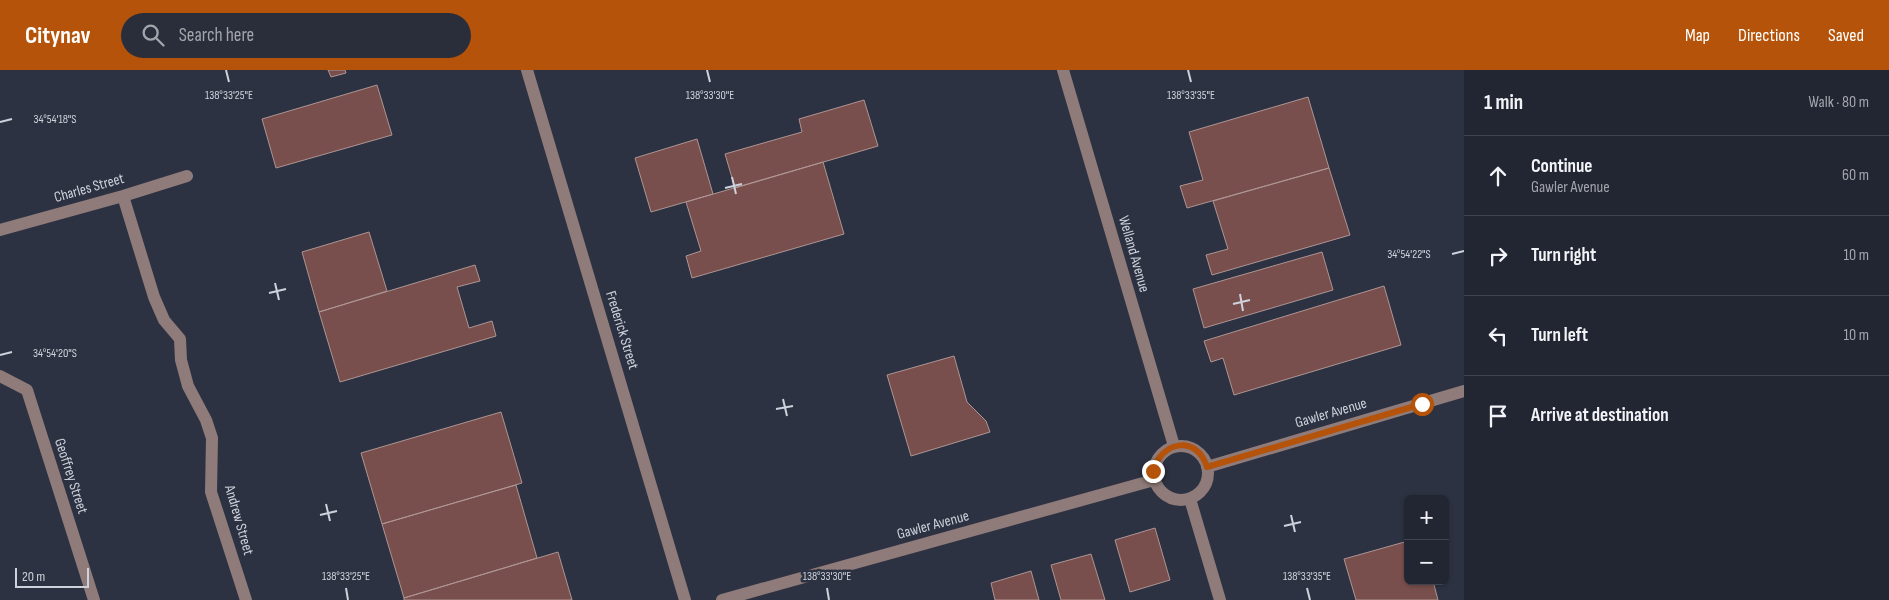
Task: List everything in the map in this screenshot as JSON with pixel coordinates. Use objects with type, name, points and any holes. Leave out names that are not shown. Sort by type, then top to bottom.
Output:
[{"type":"street","name":"Frederick Street","points":[[527,70],[685,600]]},
{"type":"street","name":"Welland Avenue","points":[[1063,70],[1174,446]]},
{"type":"street","name":"Charles Street","points":[[0,230],[124,196],[187,176]]},
{"type":"street","name":"Andrew Street","points":[[124,196],[154,297],[164,320],[180,339],[181,360],[188,386],[206,420],[212,438],[211,492],[246,600]]},
{"type":"street","name":"Geoffrey Street","points":[[0,376],[27,390],[94,600]]},
{"type":"street","name":"Gawler Avenue","points":[[1207,467],[1464,391]]},
{"type":"street","points":[[1183,445],[1192,448],[1200,454],[1207,467],[1208,476],[1205,486],[1190,499],[1171,499],[1162,494],[1154,480],[1153,471],[1156,461],[1161,454],[1174,446],[1183,445]]},
{"type":"street","name":"Gawler Avenue","points":[[722,600],[1154,480]]},
{"type":"street","points":[[1190,499],[1220,600]]},
{"type":"building","points":[[328,70],[345,70],[346,73],[331,77]]},
{"type":"building","points":[[377,85],[392,135],[276,168],[262,119]]},
{"type":"building","points":[[1308,97],[1329,168],[1187,208],[1180,186],[1203,180],[1189,132]]},
{"type":"building","points":[[864,100],[878,146],[735,188],[725,154],[802,132],[799,119]]},
{"type":"building","points":[[697,139],[713,194],[651,212],[635,158]]},
{"type":"building","points":[[823,162],[844,234],[692,278],[686,256],[701,251],[686,202]]},
{"type":"building","points":[[1329,168],[1350,235],[1212,275],[1206,255],[1228,249],[1213,201]]},
{"type":"building","points":[[369,232],[387,291],[319,312],[302,252]]},
{"type":"building","points":[[1322,252],[1333,290],[1204,328],[1193,289]]},
{"type":"building","points":[[475,265],[480,281],[457,287],[469,328],[492,321],[496,336],[340,382],[319,312]]},
{"type":"building","points":[[1384,286],[1401,345],[1234,395],[1223,358],[1211,362],[1204,341]]},
{"type":"building","points":[[954,356],[967,402],[986,421],[990,432],[911,456],[887,375]]},
{"type":"building","points":[[501,412],[522,483],[382,524],[361,453]]},
{"type":"building","points":[[516,485],[537,558],[404,598],[382,524]]},
{"type":"building","points":[[1155,528],[1170,580],[1130,592],[1115,540]]},
{"type":"building","points":[[1404,542],[1404,585],[1434,585],[1438,600],[1356,600],[1344,559]]},
{"type":"building","points":[[558,552],[572,600],[404,600],[404,598]]},
{"type":"building","points":[[1091,554],[1105,600],[1061,600],[1051,565]]},
{"type":"building","points":[[1031,571],[1039,600],[995,600],[991,583]]},
{"type":"route","points":[[1153,471],[1156,461],[1161,454],[1174,446],[1183,445],[1192,448],[1206,461],[1207,467],[1422,404]]}]
